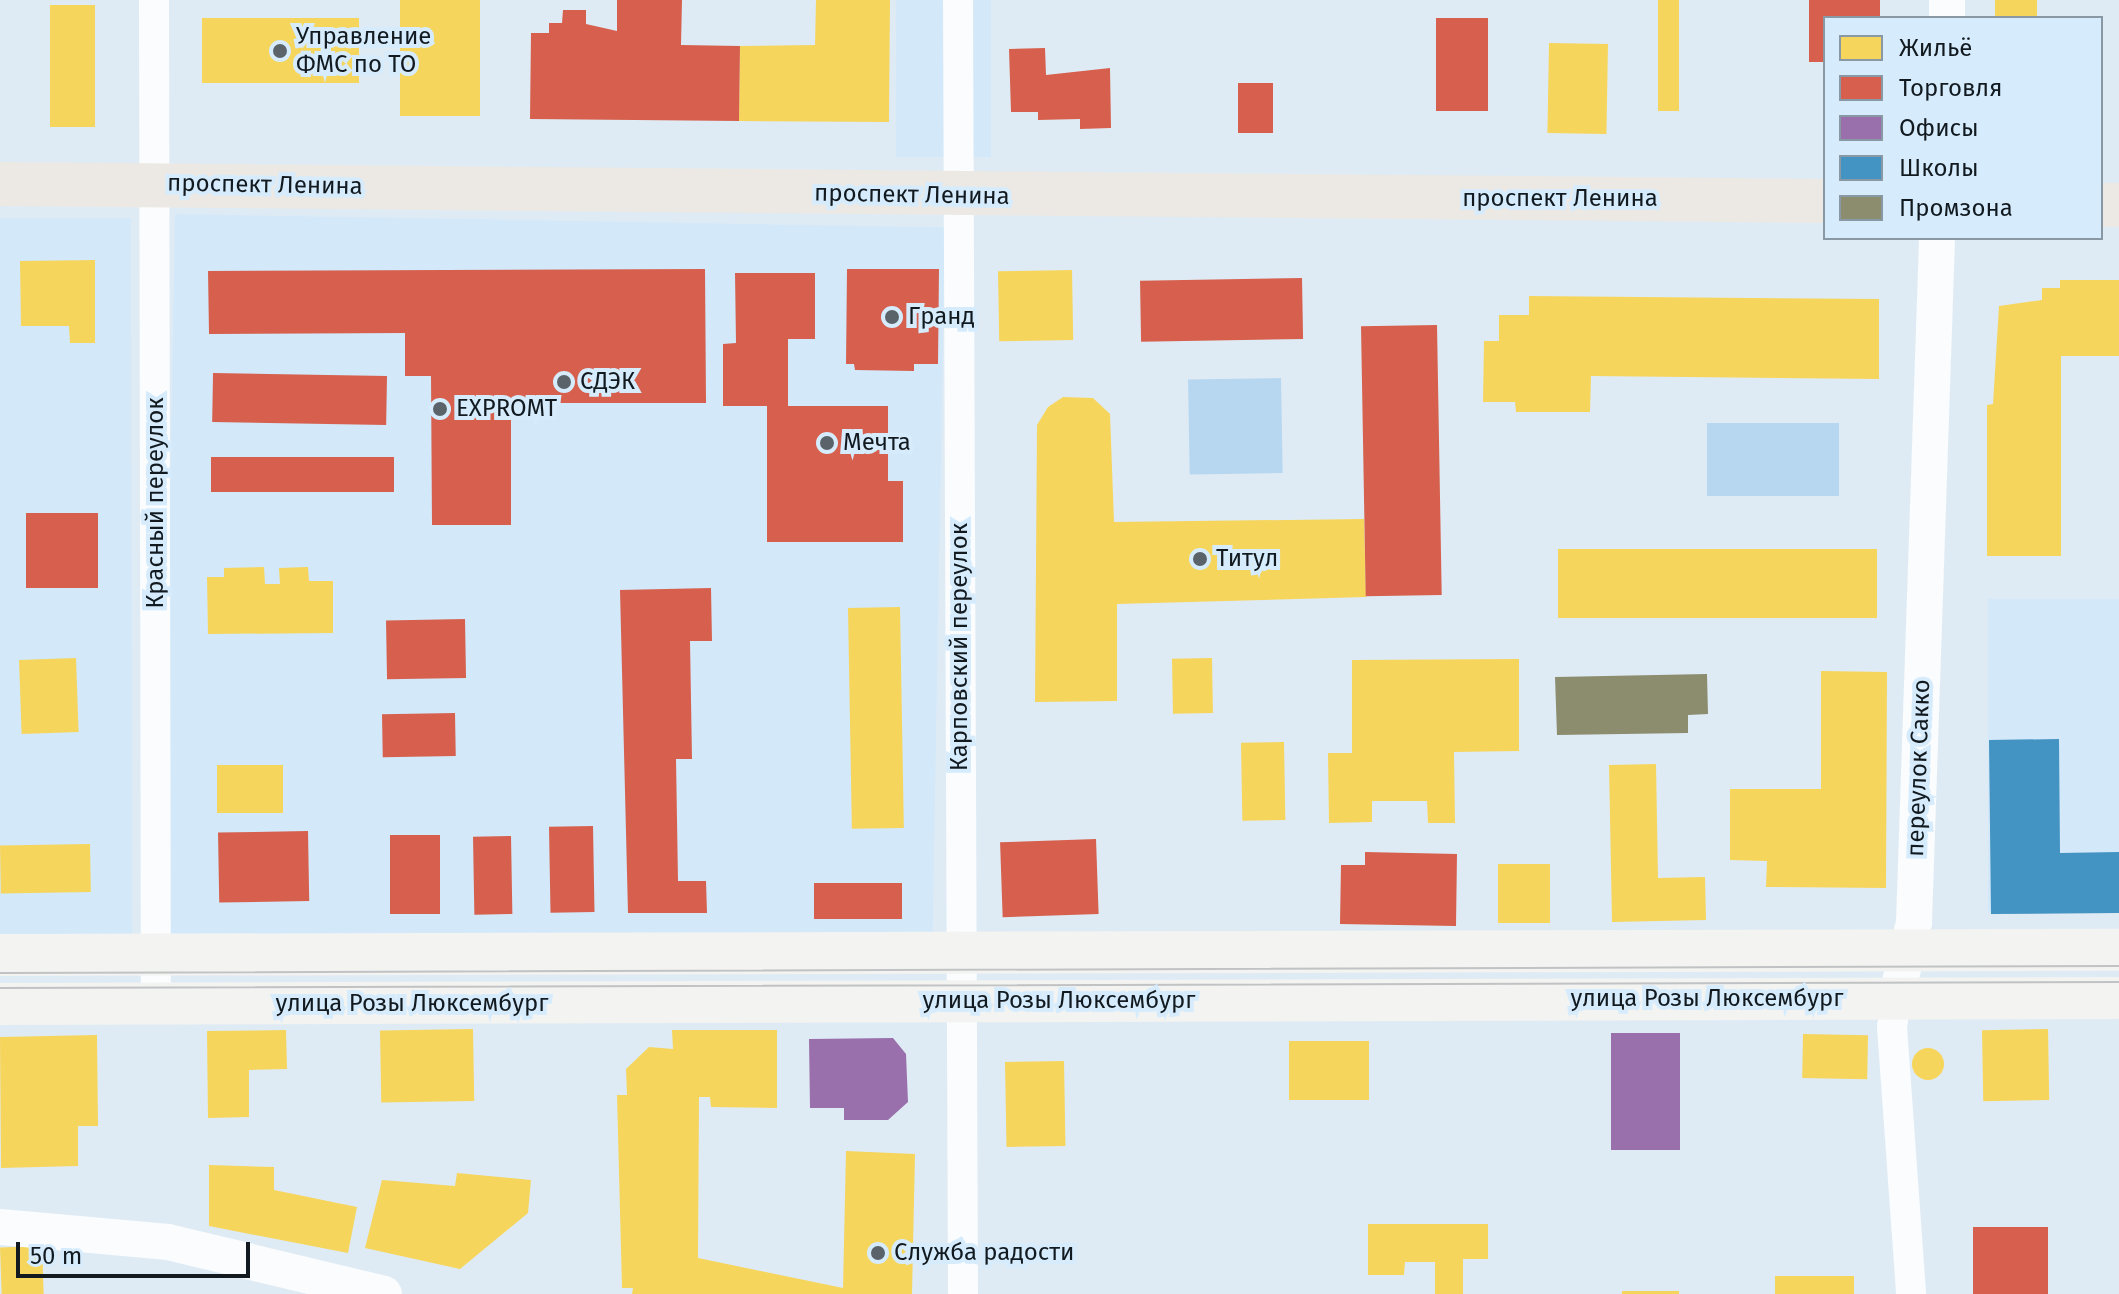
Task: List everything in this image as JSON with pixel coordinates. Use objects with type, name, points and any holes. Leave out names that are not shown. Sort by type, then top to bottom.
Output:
[{"type":"main road","name":"проспект Ленина","points":[[0,184],[156,183],[958,196],[1823,201]]},
{"type":"main road","name":"улица Розы Люксембург","points":[[0,955],[2119,950]]},
{"type":"main road","name":"улица Розы Люксембург","points":[[0,1004],[2119,998]]},
{"type":"street","name":"Красный переулок","points":[[154,0],[156,1005]]},
{"type":"street","name":"Карповский переулок","points":[[958,0],[963,1294]]},
{"type":"street","name":"переулок Сакко","points":[[1911,1294],[1892,1027],[1896,999],[1910,950],[1937,240]]},
{"type":"street","points":[[0,1227],[168,1242],[384,1294]]},
{"type":"shaded area","points":[[896,0],[991,0],[991,157],[896,157]]},
{"type":"shaded area","points":[[175,214],[945,227],[932,947],[162,934]]},
{"type":"shaded area","points":[[0,218],[131,218],[132,933],[121,943],[0,943]]},
{"type":"shaded area","points":[[1281,378],[1283,473],[1190,475],[1188,380]]},
{"type":"shaded area","points":[[1707,423],[1839,423],[1839,496],[1707,496]]},
{"type":"shaded area","points":[[1988,599],[2119,599],[2119,913],[1988,913]]},
{"type":"building: Жильё","points":[[400,0],[480,0],[480,116],[400,116]]},
{"type":"building: Жильё","points":[[816,0],[890,0],[889,122],[739,121],[740,46],[815,45]]},
{"type":"building: Жильё","points":[[1658,0],[1679,0],[1679,111],[1658,111]]},
{"type":"building: Жильё","points":[[1995,0],[2037,0],[2037,16],[1995,16]]},
{"type":"building: Жильё","points":[[50,5],[95,5],[95,127],[50,127]]},
{"type":"building: Жильё","name":"Управление ФМС по ТО","points":[[202,18],[359,18],[359,83],[202,83]]},
{"type":"building: Жильё","points":[[1549,43],[1608,44],[1606,134],[1547,133]]},
{"type":"building: Жильё","points":[[95,260],[95,343],[70,343],[69,326],[21,326],[20,261]]},
{"type":"building: Жильё","points":[[1072,270],[1073,340],[999,341],[998,271]]},
{"type":"building: Жильё","points":[[2060,280],[2119,280],[2119,356],[2061,356],[2061,556],[1987,556],[1987,405],[1993,404],[1999,306],[2042,300],[2042,288],[2060,288]]},
{"type":"building: Жильё","points":[[1529,296],[1879,299],[1879,379],[1591,376],[1590,412],[1516,412],[1515,402],[1483,402],[1484,341],[1499,341],[1499,315],[1529,315]]},
{"type":"building: Жильё","name":"Титул","points":[[1063,397],[1093,398],[1110,414],[1114,522],[1364,519],[1366,597],[1117,604],[1117,701],[1035,702],[1037,425],[1048,407]]},
{"type":"building: Жильё","points":[[1558,549],[1877,549],[1877,618],[1558,618]]},
{"type":"building: Жильё","points":[[264,567],[265,584],[280,584],[279,568],[308,567],[309,581],[333,581],[333,633],[208,634],[207,577],[224,577],[224,568]]},
{"type":"building: Жильё","points":[[900,607],[904,828],[852,829],[848,608]]},
{"type":"building: Жильё","points":[[76,658],[79,732],[22,734],[19,660]]},
{"type":"building: Жильё","points":[[1212,658],[1213,713],[1173,714],[1172,659]]},
{"type":"building: Жильё","points":[[1519,659],[1519,751],[1454,752],[1455,823],[1428,823],[1427,801],[1372,801],[1372,822],[1329,823],[1328,753],[1352,753],[1352,660]]},
{"type":"building: Жильё","points":[[1821,671],[1887,672],[1886,888],[1766,887],[1767,861],[1730,860],[1730,789],[1821,789]]},
{"type":"building: Жильё","points":[[1284,742],[1285,820],[1242,821],[1241,743]]},
{"type":"building: Жильё","points":[[1656,764],[1658,878],[1705,877],[1706,920],[1612,922],[1609,765]]},
{"type":"building: Жильё","points":[[217,765],[283,765],[283,813],[217,813]]},
{"type":"building: Жильё","points":[[90,844],[91,892],[1,894],[0,846]]},
{"type":"building: Жильё","points":[[1498,864],[1550,864],[1550,923],[1498,923]]},
{"type":"building: Жильё","points":[[473,1029],[474,1101],[381,1103],[380,1031]]},
{"type":"building: Жильё","points":[[2048,1029],[2049,1100],[1983,1101],[1982,1030]]},
{"type":"building: Жильё","points":[[286,1030],[287,1069],[249,1070],[249,1117],[208,1118],[207,1031]]},
{"type":"building: Жильё","points":[[672,1030],[777,1030],[777,1108],[711,1107],[710,1097],[699,1097],[698,1258],[843,1288],[846,1151],[915,1154],[912,1294],[632,1294],[633,1288],[622,1288],[617,1095],[627,1095],[626,1069],[649,1047],[673,1049]]},
{"type":"building: Жильё","points":[[1803,1034],[1868,1035],[1867,1079],[1802,1078]]},
{"type":"building: Жильё","points":[[97,1035],[98,1126],[78,1126],[78,1166],[1,1168],[0,1037]]},
{"type":"building: Жильё","points":[[1289,1041],[1369,1041],[1369,1100],[1289,1100]]},
{"type":"building: Жильё","points":[[1928,1048],[1939,1053],[1944,1064],[1939,1075],[1928,1080],[1917,1075],[1912,1064],[1917,1053]]},
{"type":"building: Жильё","points":[[1064,1061],[1065,1146],[1006,1147],[1005,1062]]},
{"type":"building: Жильё","points":[[209,1165],[274,1167],[274,1190],[357,1207],[348,1253],[209,1226]]},
{"type":"building: Жильё","points":[[457,1173],[531,1180],[528,1213],[460,1269],[365,1248],[382,1180],[455,1186]]},
{"type":"building: Жильё","points":[[1368,1224],[1488,1224],[1488,1259],[1463,1259],[1463,1294],[1435,1294],[1435,1262],[1405,1262],[1404,1275],[1368,1275]]},
{"type":"building: Жильё","points":[[42,1246],[44,1294],[2,1294],[0,1247]]},
{"type":"building: Жильё","points":[[1775,1276],[1854,1276],[1854,1294],[1775,1294]]},
{"type":"building: Жильё","points":[[1622,1291],[1679,1291],[1679,1294],[1622,1294]]},
{"type":"building: Торговля","points":[[617,0],[682,0],[681,45],[740,46],[739,121],[530,119],[531,33],[549,33],[549,23],[562,23],[563,10],[586,10],[586,24],[617,31]]},
{"type":"building: Торговля","points":[[1809,0],[1880,0],[1880,16],[1823,16],[1823,62],[1809,62]]},
{"type":"building: Торговля","points":[[1436,18],[1488,18],[1488,111],[1436,111]]},
{"type":"building: Торговля","points":[[1045,48],[1046,75],[1110,68],[1111,128],[1080,129],[1080,119],[1038,120],[1038,112],[1011,112],[1009,49]]},
{"type":"building: Торговля","points":[[1238,83],[1273,83],[1273,133],[1238,133]]},
{"type":"building: Торговля","points":[[705,269],[706,403],[511,403],[511,525],[432,525],[431,376],[405,376],[405,333],[209,334],[208,271]]},
{"type":"building: Торговля","name":"Гранд","points":[[847,269],[939,269],[938,364],[914,364],[914,371],[855,370],[854,364],[846,364]]},
{"type":"building: Торговля","name":"Мечта","points":[[735,273],[815,273],[815,339],[788,339],[788,406],[888,406],[888,481],[903,481],[903,542],[767,542],[767,406],[723,406],[723,344],[736,343]]},
{"type":"building: Торговля","points":[[1302,278],[1303,339],[1141,342],[1140,281]]},
{"type":"building: Торговля","points":[[1437,325],[1442,595],[1366,596],[1361,326]]},
{"type":"building: Торговля","points":[[213,373],[387,376],[386,425],[212,422]]},
{"type":"building: Торговля","points":[[211,457],[394,457],[394,492],[211,492]]},
{"type":"building: Торговля","points":[[26,513],[98,513],[98,588],[26,588]]},
{"type":"building: Торговля","points":[[711,588],[712,641],[690,641],[692,759],[676,759],[678,881],[706,881],[707,913],[628,913],[620,590]]},
{"type":"building: Торговля","points":[[465,619],[466,678],[387,679],[386,620]]},
{"type":"building: Торговля","points":[[455,713],[456,756],[383,757],[382,714]]},
{"type":"building: Торговля","points":[[593,826],[595,912],[551,913],[549,827]]},
{"type":"building: Торговля","points":[[308,831],[309,901],[219,903],[218,833]]},
{"type":"building: Торговля","points":[[390,835],[440,835],[440,914],[390,914]]},
{"type":"building: Торговля","points":[[511,836],[512,914],[474,915],[473,837]]},
{"type":"building: Торговля","points":[[1096,839],[1099,914],[1003,917],[1000,842]]},
{"type":"building: Торговля","points":[[1365,852],[1457,854],[1456,926],[1340,924],[1341,865],[1365,865]]},
{"type":"building: Торговля","points":[[814,883],[902,883],[902,919],[814,919]]},
{"type":"building: Торговля","points":[[1973,1227],[2048,1227],[2048,1294],[1973,1294]]},
{"type":"building: Офисы","points":[[1611,1033],[1680,1033],[1680,1150],[1611,1150]]},
{"type":"building: Офисы","points":[[893,1038],[906,1054],[908,1102],[888,1120],[844,1120],[844,1108],[810,1108],[809,1039]]},
{"type":"building: Школы","points":[[2059,739],[2060,853],[2119,852],[2119,913],[1991,914],[1989,740]]},
{"type":"building: Промзона","points":[[1707,674],[1708,714],[1688,715],[1688,733],[1557,735],[1555,677]]},
{"type":"tram line","points":[[0,973],[2119,966]]},
{"type":"tram line","points":[[0,988],[2119,982]]},
{"type":"place","name":"Управление ФМС по ТО","points":[[280,51]]},
{"type":"place","name":"Гранд","points":[[892,317]]},
{"type":"place","name":"СДЭК","points":[[564,382]]},
{"type":"place","name":"EXPROMT","points":[[440,409]]},
{"type":"place","name":"Мечта","points":[[827,443]]},
{"type":"place","name":"Титул","points":[[1200,559]]},
{"type":"place","name":"Служба радости","points":[[878,1253]]}]
